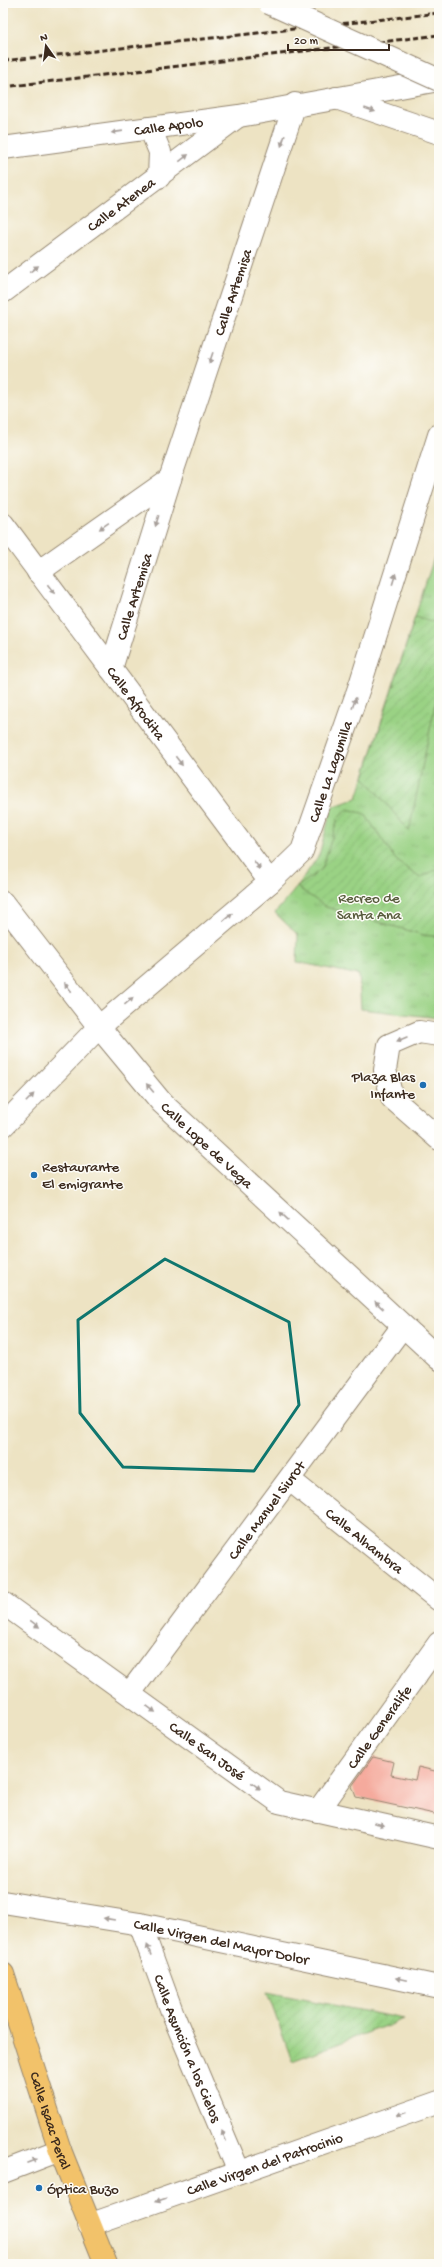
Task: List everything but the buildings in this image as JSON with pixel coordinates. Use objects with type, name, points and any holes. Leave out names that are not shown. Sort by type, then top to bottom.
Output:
[{"type":"main road","name":"Calle Isaac Peral","points":[[3,1974],[60,2150],[106,2264]]},
{"type":"street","points":[[269,3],[439,80]]},
{"type":"street","name":"Calle Apolo","points":[[3,148],[239,116],[333,97],[439,80]]},
{"type":"street","points":[[333,97],[439,133]]},
{"type":"street","name":"Calle Artemisa","points":[[111,669],[170,479],[295,104]]},
{"type":"street","name":"Calle Atenea","points":[[3,292],[239,116]]},
{"type":"street","points":[[150,128],[160,152],[159,177]]},
{"type":"street","name":"Calle La Lagunilla","points":[[3,1126],[99,1026],[270,882],[302,851],[360,685],[439,435]]},
{"type":"street","points":[[38,572],[170,479]]},
{"type":"street","name":"Calle Afrodita","points":[[3,524],[270,882]]},
{"type":"street","name":"Calle Lope de Vega","points":[[3,903],[99,1026],[162,1103],[402,1327],[439,1359]]},
{"type":"street","points":[[439,1035],[419,1032],[389,1045],[385,1070],[392,1098],[439,1139]]},
{"type":"street","name":"Calle Manuel Siurot","points":[[130,1693],[290,1480],[402,1327]]},
{"type":"street","name":"Calle Alhambra","points":[[290,1480],[439,1600]]},
{"type":"street","name":"Calle San José","points":[[3,1603],[130,1693],[279,1802],[439,1838]]},
{"type":"street","name":"Calle Generalife","points":[[318,1811],[439,1643]]},
{"type":"street","name":"Calle Virgen del Mayor Dolor","points":[[3,1902],[140,1924],[439,1987]]},
{"type":"street","name":"Calle Asunción a los Cielos","points":[[140,1924],[174,2016],[238,2172]]},
{"type":"street","name":"Calle Virgen del Patrocinio","points":[[90,2225],[439,2102]]},
{"type":"street","points":[[3,2172],[60,2150]]},
{"type":"highlighted area","points":[[165,1259],[289,1322],[299,1405],[254,1471],[123,1467],[80,1413],[78,1320]]},
{"type":"green space","name":"Recreo de Santa Ana","points":[[439,542],[439,1018],[361,1009],[359,975],[297,962],[298,935],[275,913],[297,887],[319,855],[332,807],[357,798]]},
{"type":"green space","points":[[415,617],[439,625],[439,686],[409,831],[364,777]]},
{"type":"green space","points":[[348,809],[365,814],[396,860],[420,878],[435,870],[439,873],[439,937],[424,935],[326,907],[297,887],[322,869],[338,818]]},
{"type":"green space","points":[[267,1992],[404,2019],[292,2061]]},
{"type":"railway","points":[[3,61],[439,13]]},
{"type":"railway","points":[[3,87],[439,35]]},
{"type":"place","name":"Plaza Blas Infante","points":[[423,1085]]},
{"type":"place","name":"Restaurante El emigrante","points":[[34,1175]]},
{"type":"place","name":"Óptica Buzo","points":[[39,2188]]}]
